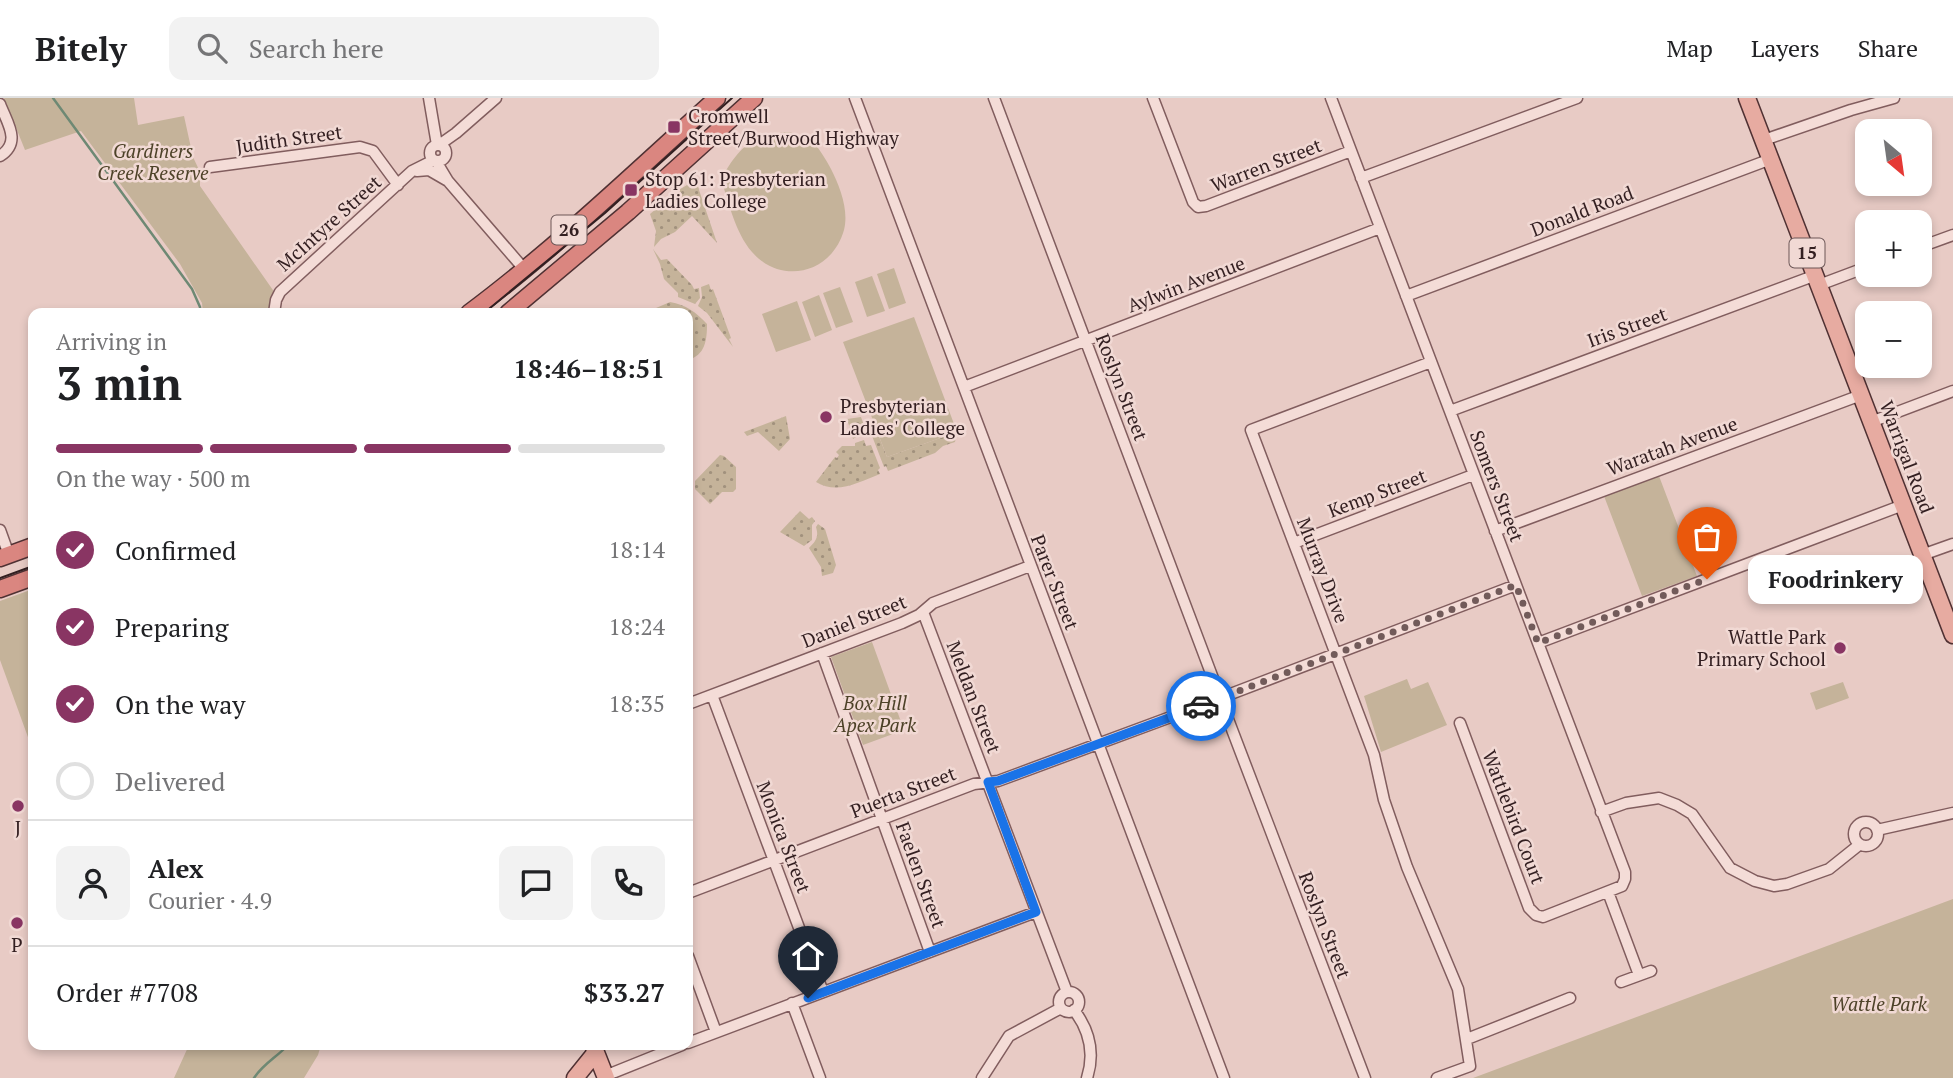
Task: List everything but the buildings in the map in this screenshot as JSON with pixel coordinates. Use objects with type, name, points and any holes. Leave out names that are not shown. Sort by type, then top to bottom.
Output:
[{"type":"highway","name":"26","points":[[475,308],[611,194],[717,98]]},
{"type":"highway","name":"26","points":[[514,308],[639,202],[754,98]]},
{"type":"highway","points":[[5,557],[28,548]]},
{"type":"highway","points":[[0,589],[28,579]]},
{"type":"main road","name":"Warrigal Road","points":[[1747,98],[1953,635]]},
{"type":"main road","points":[[575,1078],[593,1050]]},
{"type":"main road","points":[[595,1050],[605,1077]]},
{"type":"street","points":[[429,98],[437,153],[448,181]]},
{"type":"street","points":[[437,153],[496,98]]},
{"type":"street","name":"Parer Street","points":[[855,98],[1224,1078]]},
{"type":"street","name":"Roslyn Street","points":[[994,98],[1217,689]]},
{"type":"street","name":"Warren Street","points":[[1153,98],[1193,202],[1198,206],[1206,206],[1351,151]]},
{"type":"street","name":"Somers Street","points":[[1331,98],[1625,872],[1622,887]]},
{"type":"street","points":[[1361,178],[1577,98]]},
{"type":"street","points":[[1764,140],[1894,98]]},
{"type":"street","points":[[0,104],[13,138],[10,148],[0,156]]},
{"type":"street","points":[[432,118],[436,129],[437,153]]},
{"type":"street","points":[[436,129],[445,134],[456,133]]},
{"type":"street","name":"Judith Street","points":[[211,167],[360,147],[373,151],[398,185]]},
{"type":"street","name":"McIntyre Street","points":[[275,308],[280,292],[437,153]]},
{"type":"street","name":"Donald Road","points":[[1406,296],[1771,159]]},
{"type":"street","points":[[416,169],[429,170],[448,181],[524,269]]},
{"type":"street","name":"Aylwin Avenue","points":[[964,387],[1380,228]]},
{"type":"street","points":[[1932,242],[1953,234]]},
{"type":"street","name":"Iris Street","points":[[1450,411],[1817,280],[1855,270]]},
{"type":"street","name":"Murray Drive","points":[[1431,362],[1251,430],[1374,755],[1384,800],[1407,867],[1458,989],[1471,1066],[1437,1078]]},
{"type":"street","points":[[1871,422],[1953,391]]},
{"type":"street","name":"Waratah Avenue","points":[[1495,531],[1861,395]]},
{"type":"street","name":"Kemp Street","points":[[1294,544],[1473,475]]},
{"type":"street","points":[[1538,643],[1903,505]]},
{"type":"street","points":[[0,530],[5,557]]},
{"type":"street","points":[[1922,555],[1953,544]]},
{"type":"street","name":"Daniel Street","points":[[693,702],[902,623],[923,612],[933,603],[1030,566]]},
{"type":"street","points":[[1228,695],[1516,585]]},
{"type":"street","name":"Meldan Street","points":[[923,612],[1067,992]]},
{"type":"street","name":"Faelen Street","points":[[822,653],[930,952]]},
{"type":"street","points":[[1217,689],[1225,690],[1228,695],[1223,706],[1217,707],[1211,702],[1212,693],[1217,689]]},
{"type":"street","name":"Monica Street","points":[[712,695],[823,992]]},
{"type":"street","name":"Puerta Street","points":[[693,890],[974,784],[998,781],[1211,702]]},
{"type":"street","name":"Roslyn Street","points":[[1223,706],[1365,1078]]},
{"type":"street","name":"Wattlebird Court","points":[[1460,723],[1529,908],[1536,915],[1543,916],[1622,887]]},
{"type":"street","points":[[1601,812],[1626,803],[1659,798],[1692,814],[1730,868],[1755,881],[1774,886],[1829,869],[1859,845]]},
{"type":"street","points":[[1877,831],[1953,813]]},
{"type":"street","points":[[1869,822],[1877,831],[1878,838],[1866,847],[1859,845],[1854,839],[1853,832],[1860,823],[1869,822]]},
{"type":"street","points":[[1608,892],[1639,975]]},
{"type":"street","points":[[693,1040],[1036,912]]},
{"type":"street","points":[[693,970],[716,1032]]},
{"type":"street","points":[[1621,982],[1651,971]]},
{"type":"street","points":[[1067,992],[1078,998],[1078,1005],[1074,1010],[1066,1011],[1061,1008],[1059,998],[1067,992]]},
{"type":"street","points":[[1467,1039],[1570,998]]},
{"type":"street","points":[[792,1003],[820,1078]]},
{"type":"street","points":[[982,1078],[1009,1036],[1061,1008]]},
{"type":"street","points":[[1074,1010],[1086,1027],[1091,1047],[1091,1064],[1087,1078]]},
{"type":"street","points":[[605,1077],[670,1050]]},
{"type":"green space","name":"Gardiners Creek Reserve","points":[[4,98],[134,98],[138,125],[184,116],[193,157],[200,172],[200,186],[275,293],[271,308],[202,308],[180,264],[81,131],[25,150]]},
{"type":"green space","points":[[789,132],[809,139],[816,145],[838,183],[845,215],[844,230],[838,245],[829,256],[818,265],[791,271],[764,263],[752,252],[737,226],[721,179],[740,151],[748,145],[765,136]]},
{"type":"green space","points":[[697,179],[717,243],[692,216],[654,247],[656,231],[650,214],[677,191]]},
{"type":"green space","points":[[653,249],[661,260],[667,259],[694,289],[699,288],[700,298],[695,304],[678,297],[678,293],[664,279]]},
{"type":"green space","points":[[894,268],[906,303],[889,309],[877,274]]},
{"type":"green space","points":[[872,276],[885,311],[867,317],[855,282]]},
{"type":"green space","points":[[709,284],[733,347],[707,313],[698,306],[702,297],[701,287]]},
{"type":"green space","points":[[840,287],[853,322],[836,328],[823,293]]},
{"type":"green space","points":[[819,295],[832,330],[815,337],[802,302]]},
{"type":"green space","points":[[797,301],[811,340],[776,352],[762,314]]},
{"type":"green space","points":[[670,302],[686,308],[656,308]]},
{"type":"green space","points":[[693,312],[707,324],[704,346],[694,358]]},
{"type":"green space","points":[[914,317],[957,432],[887,457],[843,342]]},
{"type":"green space","points":[[786,416],[790,439],[779,451],[758,432],[747,436],[744,432]]},
{"type":"green space","points":[[861,417],[866,431],[853,439],[847,419]]},
{"type":"green space","points":[[875,426],[887,457],[957,432],[955,442],[943,446],[935,453],[888,471],[869,428]]},
{"type":"green space","points":[[864,440],[866,446],[871,445],[880,474],[840,487],[824,486],[816,482],[835,457],[837,458],[839,455],[836,452],[842,446],[855,446],[855,443]]},
{"type":"green space","points":[[720,455],[736,467],[736,489],[733,492],[722,492],[710,504],[695,489],[695,481]]},
{"type":"green space","points":[[1659,476],[1697,576],[1642,596],[1604,496]]},
{"type":"green space","points":[[800,511],[815,521],[812,525],[812,540],[804,546],[780,532]]},
{"type":"green space","points":[[818,524],[825,529],[836,565],[833,573],[822,576],[821,567],[809,548],[816,539]]},
{"type":"green space","points":[[28,591],[28,737],[0,660],[0,601]]},
{"type":"green space","name":"Box Hill Apex Park","points":[[872,642],[904,730],[863,745],[831,657]]},
{"type":"green space","points":[[1407,679],[1411,689],[1428,682],[1447,725],[1381,752],[1364,696]]},
{"type":"green space","points":[[1843,682],[1849,698],[1816,710],[1810,693]]},
{"type":"green space","name":"Wattle Park","points":[[1953,899],[1953,1078],[1473,1078]]},
{"type":"green space","points":[[187,1050],[320,1050],[304,1078],[174,1078]]},
{"type":"waterway","points":[[53,98],[192,289],[200,308]]},
{"type":"waterway","points":[[254,1078],[283,1050]]},
{"type":"tram line","points":[[490,308],[605,213],[732,98]]},
{"type":"tram line","points":[[0,578],[28,568]]},
{"type":"way so far","points":[[1201,706],[1211,702],[1217,707],[1223,706],[1227,703],[1228,695],[1516,585],[1538,643],[1707,579]]},
{"type":"place","name":"Cromwell Street/Burwood Highway","points":[[674,127]]},
{"type":"place","name":"Stop 61: Presbyterian Ladies College","points":[[631,190]]},
{"type":"place","name":"Presbyterian Ladies' College","points":[[826,417]]},
{"type":"place","name":"Foodrinkery","points":[[1707,579]]},
{"type":"place","name":"Wattle Park Primary School","points":[[1840,648]]},
{"type":"place","name":"J","points":[[18,806]]},
{"type":"place","name":"P","points":[[17,923]]},
{"type":"route","points":[[808,998],[1036,912],[988,782],[998,781],[1201,706]]}]
